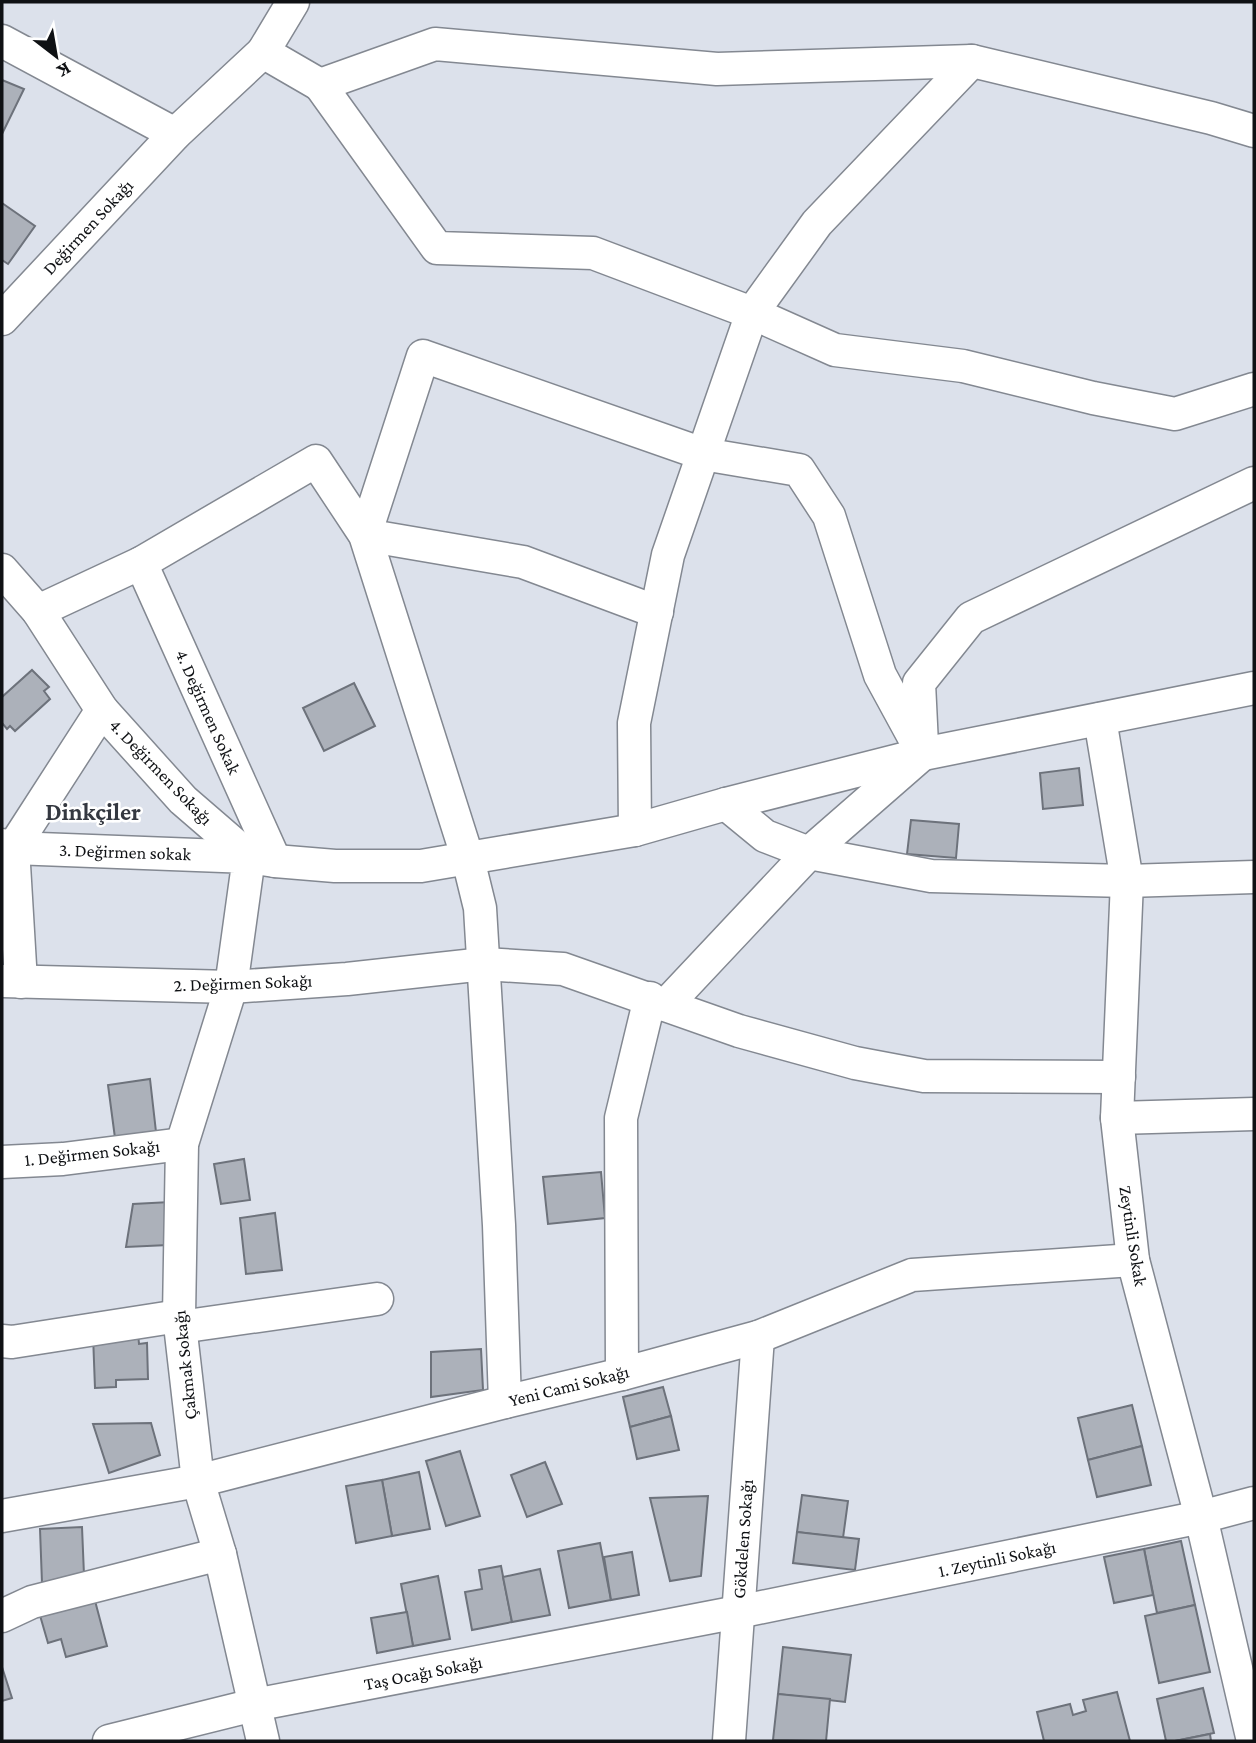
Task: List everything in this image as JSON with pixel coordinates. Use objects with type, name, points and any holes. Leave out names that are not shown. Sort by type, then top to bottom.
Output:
[{"type":"street","name":"Değirmen Sokağı","points":[[2,319],[175,134],[262,52],[293,2]]},
{"type":"street","points":[[2,41],[175,134]]},
{"type":"street","points":[[320,85],[435,44],[717,69],[972,61],[1211,118],[1254,131]]},
{"type":"street","points":[[262,52],[320,85],[437,248],[593,253],[752,313],[835,349],[963,366],[1093,398],[1175,414],[1254,389]]},
{"type":"street","points":[[635,830],[634,723],[668,555],[752,313],[817,223],[972,61]]},
{"type":"street","points":[[365,535],[423,356],[703,454],[799,470],[829,516],[880,675],[923,754]]},
{"type":"street","points":[[38,611],[141,563],[316,461],[365,535],[468,859],[480,908],[499,1225],[505,1402]]},
{"type":"street","points":[[923,754],[919,683],[971,618],[1254,483]]},
{"type":"street","points":[[365,535],[523,562],[657,612]]},
{"type":"street","name":"4. Değirmen Sokak","points":[[141,563],[262,859]]},
{"type":"street","name":"4. Değirmen Sokağı","points":[[2,570],[38,611],[102,710],[183,800],[262,859]]},
{"type":"street","points":[[262,859],[335,866],[421,866],[468,859],[635,830],[923,754],[1254,688]]},
{"type":"street","points":[[12,981],[7,846],[102,710]]},
{"type":"street","name":"Zeytinli Sokak","points":[[1100,719],[1127,881],[1117,1118],[1133,1260],[1201,1517],[1253,1741]]},
{"type":"street","points":[[622,1374],[621,1118],[658,1002],[809,853],[923,754]]},
{"type":"street","points":[[726,804],[765,836],[809,853],[931,876],[1127,881],[1254,877]]},
{"type":"street","name":"3. Değirmen sokak","points":[[7,846],[262,859]]},
{"type":"street","name":"Çakmak Sokağı","points":[[262,859],[230,987],[182,1144],[179,1322],[198,1482],[220,1554],[263,1741]]},
{"type":"street","name":"2. Değirmen Sokağı","points":[[12,981],[230,987],[347,979],[484,964],[563,969],[739,1031],[855,1063],[924,1076],[1119,1077]]},
{"type":"street","points":[[1117,1118],[1254,1114]]},
{"type":"street","name":"1. Değirmen Sokağı","points":[[2,1162],[63,1159],[182,1144]]},
{"type":"street","name":"Yeni Cami Sokağı","points":[[2,1516],[198,1482],[622,1374],[758,1337],[912,1275],[1133,1260]]},
{"type":"street","points":[[2,1341],[12,1342],[377,1299]]},
{"type":"street","name":"Gökdelen Sokağı","points":[[729,1741],[758,1337]]},
{"type":"street","name":"1. Zeytinli Sokağı","points":[[738,1612],[1201,1517],[1254,1503]]},
{"type":"street","points":[[2,1616],[32,1602],[220,1554]]},
{"type":"street","name":"Taş Ocağı Sokağı","points":[[109,1741],[254,1705],[738,1612]]},
{"type":"building","points":[[2,80],[24,89],[2,134]]},
{"type":"building","points":[[2,203],[35,226],[8,264],[2,260]]},
{"type":"building","points":[[32,670],[49,687],[44,691],[50,699],[15,731],[10,726],[7,729],[2,723],[2,697]]},
{"type":"building","points":[[354,683],[375,726],[324,751],[303,708]]},
{"type":"building","points":[[1079,768],[1083,805],[1043,809],[1040,773]]},
{"type":"building","points":[[911,820],[959,824],[956,858],[907,854]]},
{"type":"building","points":[[150,1079],[156,1132],[115,1138],[108,1085]]},
{"type":"building","points":[[244,1159],[250,1200],[221,1204],[214,1164]]},
{"type":"building","points":[[601,1172],[605,1218],[548,1224],[543,1177]]},
{"type":"building","points":[[170,1202],[168,1245],[126,1247],[133,1204]]},
{"type":"building","points":[[275,1213],[282,1270],[246,1274],[240,1218]]},
{"type":"building","points":[[138,1333],[139,1344],[147,1343],[148,1379],[116,1380],[116,1387],[95,1388],[93,1335]]},
{"type":"building","points":[[481,1349],[483,1390],[431,1397],[431,1352]]},
{"type":"building","points":[[663,1387],[671,1416],[630,1427],[623,1397]]},
{"type":"building","points":[[1132,1405],[1142,1446],[1088,1460],[1078,1418]]},
{"type":"building","points":[[671,1416],[679,1450],[637,1459],[630,1427]]},
{"type":"building","points":[[151,1423],[160,1455],[109,1473],[93,1424]]},
{"type":"building","points":[[1142,1446],[1151,1485],[1097,1497],[1088,1460]]},
{"type":"building","points":[[460,1451],[480,1516],[446,1526],[426,1461]]},
{"type":"building","points":[[545,1462],[562,1504],[527,1517],[511,1475]]},
{"type":"building","points":[[419,1472],[430,1529],[392,1536],[382,1480]]},
{"type":"building","points":[[382,1480],[392,1536],[356,1543],[346,1486]]},
{"type":"building","points":[[802,1495],[848,1501],[843,1538],[797,1532]]},
{"type":"building","points":[[708,1496],[701,1576],[670,1581],[650,1498]]},
{"type":"building","points":[[82,1527],[84,1575],[42,1583],[40,1529]]},
{"type":"building","points":[[797,1532],[859,1539],[855,1570],[793,1563]]},
{"type":"building","points":[[1181,1541],[1195,1605],[1157,1613],[1144,1549]]},
{"type":"building","points":[[600,1543],[611,1600],[569,1608],[558,1551]]},
{"type":"building","points":[[1144,1549],[1153,1595],[1114,1603],[1104,1557]]},
{"type":"building","points":[[632,1552],[639,1595],[611,1600],[604,1557]]},
{"type":"building","points":[[501,1566],[512,1622],[472,1630],[465,1592],[482,1589],[479,1570]]},
{"type":"building","points":[[540,1569],[550,1615],[512,1622],[503,1577]]},
{"type":"building","points":[[438,1576],[450,1639],[413,1646],[401,1584]]},
{"type":"building","points":[[94,1597],[107,1646],[66,1657],[61,1639],[48,1643],[39,1612]]},
{"type":"building","points":[[1195,1605],[1210,1672],[1159,1683],[1145,1616]]},
{"type":"building","points":[[407,1612],[413,1646],[377,1653],[371,1618]]},
{"type":"building","points":[[783,1647],[851,1655],[845,1702],[778,1694]]},
{"type":"building","points":[[2,1667],[12,1698],[2,1701]]},
{"type":"building","points":[[1203,1688],[1214,1733],[1166,1741],[1157,1699]]},
{"type":"building","points":[[1117,1692],[1130,1741],[1044,1741],[1037,1712],[1070,1704],[1073,1715],[1086,1711],[1083,1700]]},
{"type":"building","points":[[778,1694],[830,1699],[826,1741],[773,1740]]},
{"type":"building","points":[[1210,1734],[1211,1741],[1175,1741]]},
{"type":"district","name":"Dinkçiler","points":[[93,812]]}]
